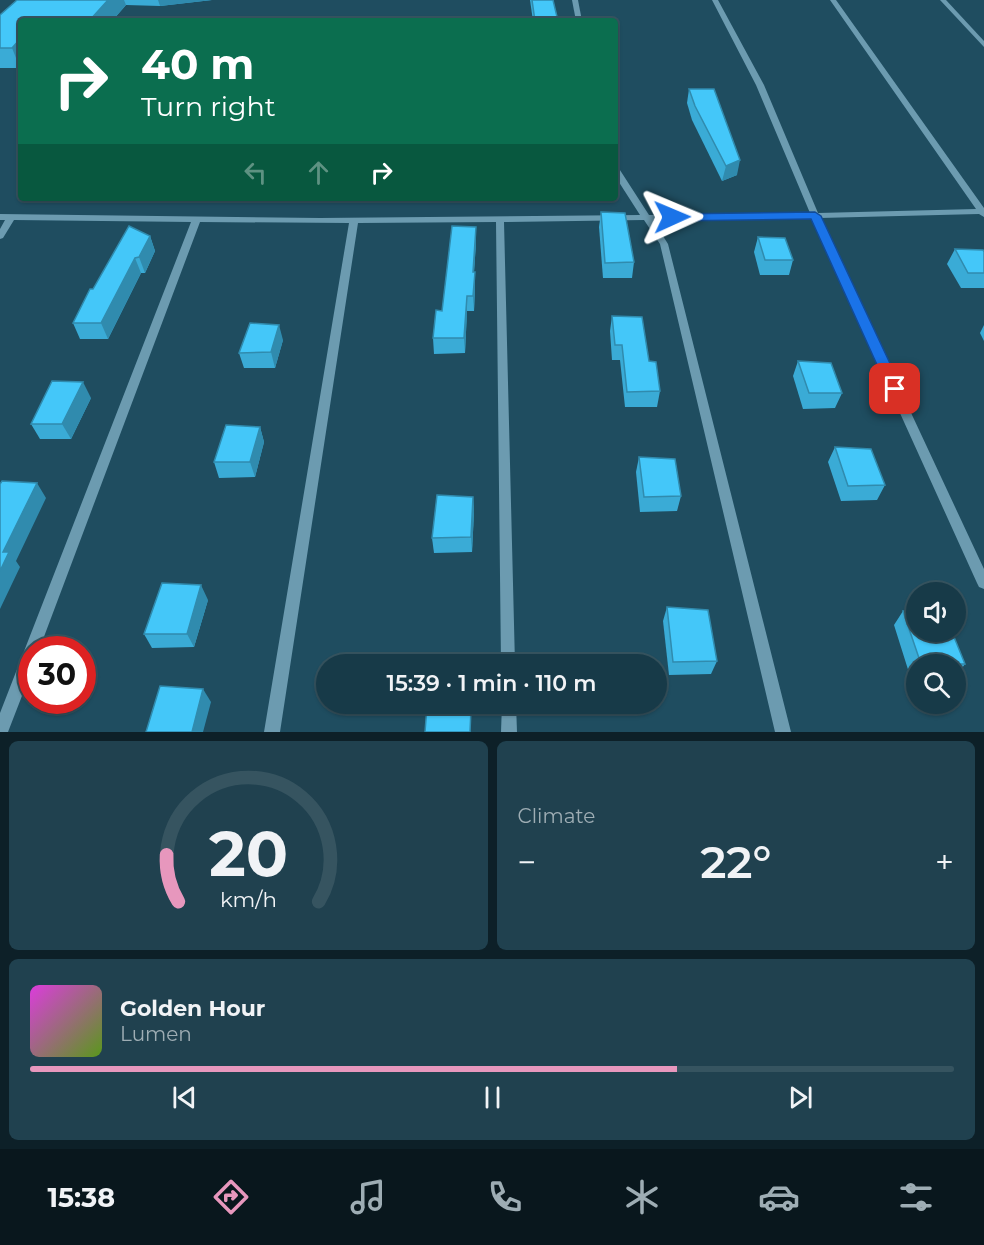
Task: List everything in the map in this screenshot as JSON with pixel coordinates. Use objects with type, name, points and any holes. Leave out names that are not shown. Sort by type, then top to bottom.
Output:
[{"type":"street","points":[[575,0],[578,18]]},
{"type":"street","points":[[715,0],[760,85],[815,216],[984,583]]},
{"type":"street","points":[[833,0],[983,212]]},
{"type":"street","points":[[943,0],[984,45]]},
{"type":"street","points":[[618,175],[627,192],[648,217],[664,244],[783,732]]},
{"type":"street","points":[[0,217],[354,221],[983,212]]},
{"type":"street","points":[[0,236],[12,216]]},
{"type":"street","points":[[37,636],[197,219]]},
{"type":"street","points":[[500,219],[508,654]]},
{"type":"street","points":[[272,732],[354,221]]},
{"type":"street","points":[[0,732],[18,686]]},
{"type":"street","points":[[509,714],[509,732]]},
{"type":"building","points":[[17,0],[108,0],[92,18],[18,18],[18,41],[12,48],[0,48],[0,15]]},
{"type":"building","points":[[532,0],[553,0],[557,18],[535,18]]},
{"type":"building","points":[[689,89],[714,89],[740,160],[726,166],[695,106]]},
{"type":"building","points":[[601,212],[625,213],[634,262],[605,263]]},
{"type":"building","points":[[129,226],[150,236],[139,257],[135,258],[101,323],[73,323],[90,289],[93,289]]},
{"type":"building","points":[[452,226],[476,227],[473,296],[467,296],[464,338],[433,338],[436,310],[442,311]]},
{"type":"building","points":[[758,237],[785,238],[793,260],[765,260]]},
{"type":"building","points":[[955,249],[983,250],[984,273],[968,273]]},
{"type":"building","points":[[612,316],[642,317],[649,361],[656,362],[660,391],[627,392],[622,345],[615,345]]},
{"type":"building","points":[[250,323],[279,325],[271,352],[239,353]]},
{"type":"building","points":[[798,361],[831,363],[842,393],[809,393]]},
{"type":"building","points":[[52,381],[83,382],[62,424],[31,424]]},
{"type":"building","points":[[226,425],[260,427],[250,462],[214,462]]},
{"type":"building","points":[[835,447],[871,449],[885,485],[848,486]]},
{"type":"building","points":[[639,457],[675,459],[681,496],[644,497]]},
{"type":"building","points":[[2,481],[37,483],[3,552],[9,552],[0,571],[0,484]]},
{"type":"building","points":[[437,495],[473,497],[471,537],[432,538]]},
{"type":"building","points":[[162,583],[201,585],[187,634],[144,634]]},
{"type":"building","points":[[667,607],[708,610],[717,661],[673,662]]},
{"type":"building","points":[[914,642],[956,642],[961,654],[918,654]]},
{"type":"building","points":[[160,686],[203,689],[192,732],[146,732]]},
{"type":"building","points":[[426,714],[471,714],[470,732],[425,732]]},
{"type":"route","points":[[672,217],[815,216],[895,389]]}]
